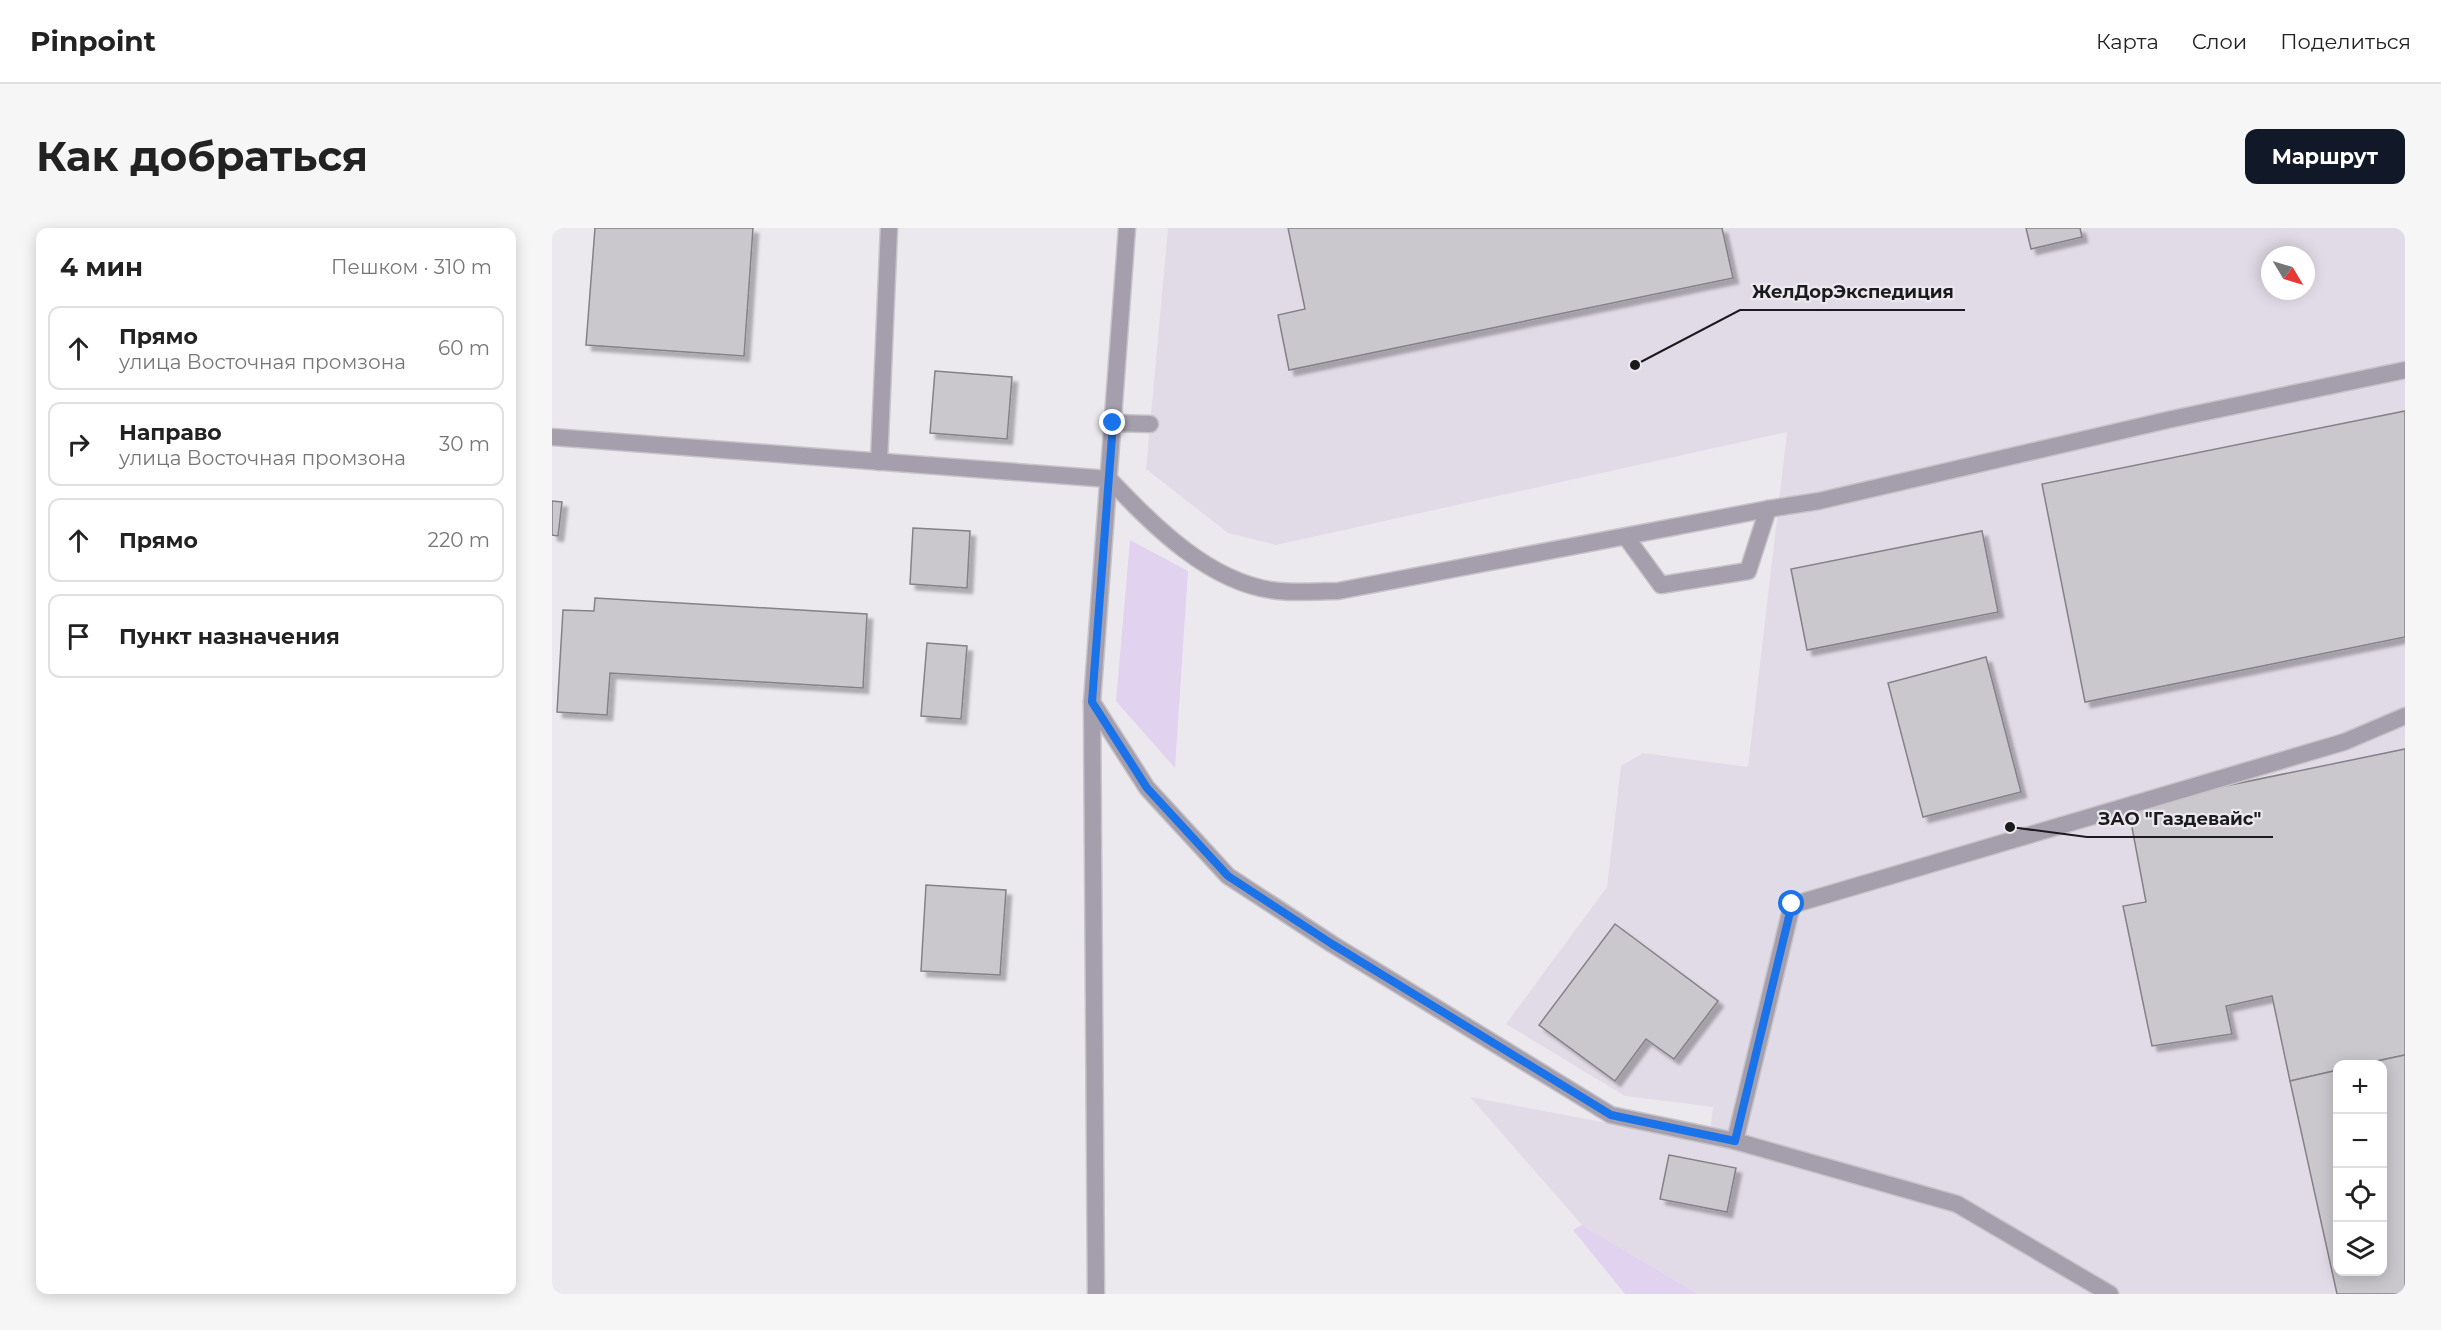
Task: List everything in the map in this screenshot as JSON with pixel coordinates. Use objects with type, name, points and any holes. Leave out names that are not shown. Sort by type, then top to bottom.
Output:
[{"type":"street","points":[[879,462],[889,228]]},
{"type":"street","points":[[1096,1294],[1092,702],[1127,228]]},
{"type":"street","points":[[552,437],[1108,479],[1141,513],[1192,555],[1233,579],[1278,591],[1338,591],[1819,501],[2172,419],[2405,370]]},
{"type":"street","points":[[1113,423],[1150,424]]},
{"type":"street","points":[[1626,537],[1660,585],[1748,571],[1768,509]]},
{"type":"street","points":[[1092,702],[1147,788],[1228,876],[1332,944],[1611,1115],[1735,1141],[1957,1204],[2110,1294]]},
{"type":"street","points":[[1735,1141],[1792,904],[2344,742],[2405,716]]},
{"type":"shaded area","points":[[1168,228],[2405,228],[2405,1294],[1698,1294],[1582,1225],[1470,1097],[1709,1142],[1713,1107],[1625,1096],[1506,1024],[1607,887],[1621,766],[1643,753],[1748,767],[1787,432],[1276,545],[1228,533],[1146,469]]},
{"type":"shaded area","points":[[1130,540],[1188,571],[1175,768],[1116,701]]},
{"type":"shaded area","points":[[1582,1225],[1698,1294],[1625,1294],[1573,1230]]},
{"type":"building","points":[[595,228],[753,228],[744,356],[586,345]]},
{"type":"building","points":[[1288,228],[1722,228],[1733,278],[1289,370],[1278,315],[1305,309]]},
{"type":"building","points":[[2026,228],[2080,228],[2082,237],[2031,249]]},
{"type":"building","points":[[935,371],[1012,377],[1007,439],[930,433]]},
{"type":"building","points":[[2405,411],[2405,637],[2085,702],[2042,484]]},
{"type":"building","points":[[552,501],[562,502],[558,536],[552,535]]},
{"type":"building","points":[[913,528],[970,531],[967,588],[910,584]]},
{"type":"building","points":[[1982,531],[1998,612],[1807,650],[1791,569]]},
{"type":"building","points":[[595,598],[867,614],[863,688],[610,673],[607,715],[557,712],[563,610],[594,611]]},
{"type":"building","points":[[927,643],[967,646],[961,719],[921,716]]},
{"type":"building","points":[[1986,657],[2021,792],[1923,817],[1888,683]]},
{"type":"building","points":[[2405,749],[2405,1055],[2382,1060],[2333,1060],[2333,1071],[2290,1081],[2272,996],[2226,1006],[2232,1034],[2152,1046],[2123,906],[2146,902],[2128,806]]},
{"type":"building","points":[[926,885],[1006,890],[1000,975],[921,971]]},
{"type":"building","points":[[1615,924],[1718,1001],[1674,1059],[1646,1039],[1615,1081],[1539,1025]]},
{"type":"building","points":[[2405,1055],[2405,1294],[2337,1294],[2333,1276],[2387,1276],[2387,1060],[2382,1060]]},
{"type":"building","points":[[2333,1071],[2333,1276],[2290,1081]]},
{"type":"building","points":[[1669,1155],[1736,1168],[1727,1212],[1660,1199]]},
{"type":"place","name":"ЖелДорЭкспедиция","points":[[1635,365]]},
{"type":"place","name":"ЗАО \"Газдевайс\"","points":[[2010,827]]},
{"type":"route","points":[[1113,423],[1092,702],[1147,788],[1228,876],[1332,944],[1611,1115],[1735,1141],[1792,904]]}]
